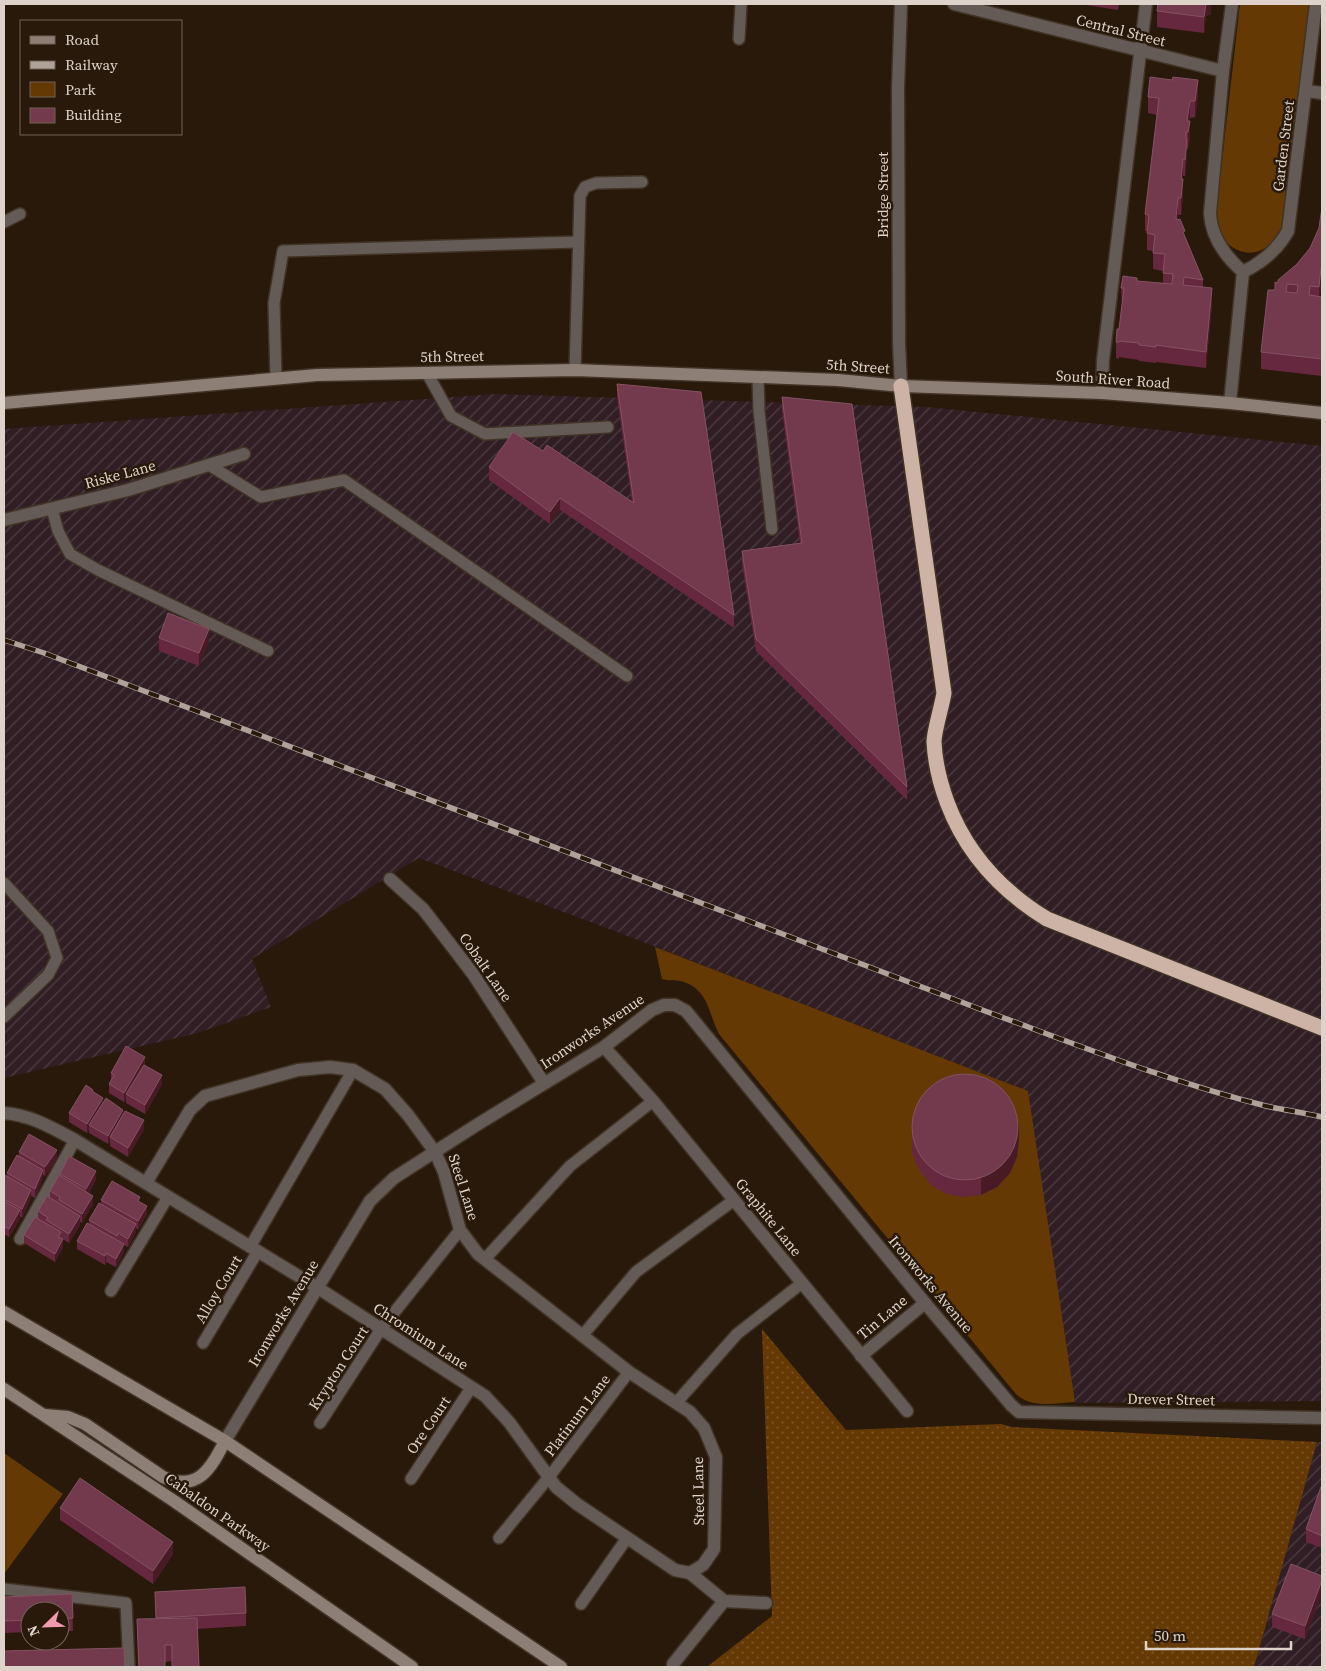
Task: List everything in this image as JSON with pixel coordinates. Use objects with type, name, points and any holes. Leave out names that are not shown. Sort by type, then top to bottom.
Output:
[{"type":"highway","points":[[901,386],[944,693],[934,740],[937,767],[954,820],[968,846],[984,868],[1005,889],[1025,906],[1047,919],[1322,1028]]},
{"type":"main road","name":"5th Street","points":[[4,402],[317,375],[575,370],[838,380],[901,386]]},
{"type":"main road","name":"South River Road","points":[[901,386],[1102,393],[1230,403],[1322,413]]},
{"type":"main road","points":[[4,1312],[225,1441],[561,1667]]},
{"type":"main road","name":"Cabaldon Parkway","points":[[4,1389],[174,1501],[412,1667]]},
{"type":"main road","points":[[43,1414],[68,1417],[85,1424],[163,1477],[172,1481],[184,1482],[199,1477],[211,1468],[225,1441]]},
{"type":"street","name":"Bridge Street","points":[[901,4],[898,88],[899,344],[901,386]]},
{"type":"street","name":"Central Street","points":[[954,4],[1223,71]]},
{"type":"street","points":[[1102,393],[1103,360],[1146,4]]},
{"type":"street","points":[[1230,403],[1243,272],[1232,262],[1213,233],[1210,224],[1223,71],[1232,4]]},
{"type":"street","name":"Garden Street","points":[[1243,272],[1256,265],[1275,248],[1288,231],[1307,91],[1316,4]]},
{"type":"street","points":[[1307,91],[1322,93]]},
{"type":"street","name":"Riske Lane","points":[[4,520],[128,490],[244,454]]},
{"type":"street","name":"Cobalt Lane","points":[[390,879],[424,909],[472,974],[544,1083]]},
{"type":"street","name":"Ironworks Avenue","points":[[225,1441],[370,1201],[394,1178],[604,1047],[657,1007],[664,1005],[676,1005],[686,1011],[925,1303],[1019,1412]]},
{"type":"street","name":"Graphite Lane","points":[[604,1047],[653,1101],[906,1411]]},
{"type":"street","name":"Steel Lane","points":[[146,1183],[190,1110],[205,1096],[298,1070],[330,1067],[353,1070],[386,1089],[435,1152],[444,1172],[460,1230],[478,1254],[629,1372],[690,1412],[704,1428],[716,1457],[714,1549],[703,1565],[690,1573]]},
{"type":"street","name":"Chromium Lane","points":[[4,1113],[34,1119],[75,1140],[318,1288],[485,1396],[509,1422],[556,1487],[577,1504],[675,1570],[690,1573]]},
{"type":"street","name":"Tin Lane","points":[[861,1356],[925,1303]]},
{"type":"street","name":"Drever Street","points":[[1019,1412],[1322,1418]]},
{"type":"street","points":[[690,1573],[724,1602],[766,1603]]},
{"type":"street","points":[[673,1664],[724,1602]]},
{"type":"lane","points":[[739,39],[741,4]]},
{"type":"lane","points":[[575,370],[577,242],[580,196],[585,187],[596,183],[642,182]]},
{"type":"lane","points":[[4,222],[20,214]]},
{"type":"lane","points":[[276,380],[274,303],[283,251],[577,242]]},
{"type":"lane","points":[[427,373],[451,416],[485,434],[608,427]]},
{"type":"lane","points":[[758,378],[759,411],[772,529]]},
{"type":"lane","points":[[208,466],[261,498],[344,480],[627,676]]},
{"type":"lane","points":[[52,509],[58,531],[70,554],[98,570],[268,651]]},
{"type":"lane","points":[[4,883],[48,931],[57,958],[48,975],[4,1017]]},
{"type":"lane","name":"Alloy Court","points":[[203,1343],[353,1070]]},
{"type":"lane","points":[[485,1259],[570,1166],[653,1101]]},
{"type":"lane","points":[[20,1238],[75,1140]]},
{"type":"lane","points":[[111,1291],[168,1197]]},
{"type":"lane","points":[[582,1336],[636,1272],[734,1200]]},
{"type":"lane","name":"Krypton Court","points":[[320,1423],[381,1329],[460,1230]]},
{"type":"lane","points":[[676,1403],[737,1334],[802,1283]]},
{"type":"lane","name":"Platinum Lane","points":[[499,1538],[549,1477],[629,1372]]},
{"type":"lane","name":"Ore Court","points":[[410,1480],[471,1388]]},
{"type":"lane","points":[[581,1604],[627,1538]]},
{"type":"lane","points":[[4,1589],[126,1603],[129,1667]]},
{"type":"shaded area","points":[[495,394],[927,407],[1322,446],[1322,1401],[1075,1403],[1027,1091],[620,933],[419,858],[252,959],[271,1007],[198,1033],[4,1078],[4,429]]},
{"type":"shaded area","points":[[1317,1442],[1322,1442],[1322,1667],[1254,1667]]},
{"type":"green space","points":[[1240,4],[1310,4],[1283,228],[1268,246],[1262,250],[1247,253],[1232,247],[1224,241],[1218,231],[1216,213]]},
{"type":"green space","points":[[655,947],[1028,1091],[1075,1402],[1036,1403],[1022,1399],[1016,1394],[719,1034],[706,1003],[697,990],[681,981],[662,979]]},
{"type":"green space","points":[[762,1329],[846,1430],[1001,1424],[1012,1427],[1317,1442],[1254,1667],[707,1667],[772,1616]]},
{"type":"green space","points":[[4,1453],[63,1494],[4,1574]]},
{"type":"building","points":[[1158,4],[1206,4],[1204,17],[1157,11]]},
{"type":"building","points":[[1150,77],[1172,80],[1173,77],[1198,80],[1195,101],[1190,101],[1187,121],[1190,121],[1188,132],[1186,132],[1187,139],[1185,160],[1183,159],[1181,198],[1178,198],[1176,218],[1177,220],[1180,219],[1185,231],[1183,232],[1203,280],[1184,277],[1183,285],[1212,288],[1206,352],[1156,345],[1156,347],[1139,345],[1139,343],[1116,342],[1124,288],[1121,288],[1123,276],[1137,278],[1137,281],[1172,284],[1173,274],[1163,273],[1165,254],[1153,253],[1155,235],[1147,233],[1149,215],[1145,214],[1159,98],[1148,97]]},
{"type":"building","points":[[1322,207],[1322,268],[1319,287],[1310,286],[1309,295],[1322,297],[1322,359],[1261,352],[1268,290],[1275,290],[1275,282],[1278,283],[1278,280],[1297,264],[1310,248],[1319,228]],"holes":[[[1287,284],[1298,285],[1297,293],[1286,292]]]},
{"type":"building","points":[[617,384],[701,392],[734,615],[560,498],[550,512],[489,467],[513,432],[543,451],[547,445],[634,503]]},
{"type":"building","points":[[782,397],[852,404],[907,787],[756,639],[742,551],[802,543]]},
{"type":"building","points":[[168,613],[209,629],[199,653],[159,638]]},
{"type":"building","points":[[126,1046],[145,1057],[124,1093],[109,1084],[114,1075],[111,1073]]},
{"type":"building","points":[[144,1065],[162,1075],[145,1105],[126,1094]]},
{"type":"building","points":[[965,1074],[985,1078],[1003,1089],[1014,1107],[1018,1127],[1014,1147],[1003,1165],[985,1176],[965,1180],[945,1176],[927,1165],[916,1147],[912,1127],[916,1107],[927,1089],[945,1078]]},
{"type":"building","points":[[86,1085],[103,1098],[87,1124],[69,1113]]},
{"type":"building","points":[[106,1098],[123,1110],[108,1136],[89,1125]]},
{"type":"building","points":[[125,1111],[144,1120],[128,1148],[110,1137]]},
{"type":"building","points":[[29,1134],[57,1150],[45,1167],[19,1152]]},
{"type":"building","points":[[17,1155],[43,1170],[35,1189],[7,1173]]},
{"type":"building","points":[[69,1156],[96,1171],[86,1189],[60,1174]]},
{"type":"building","points":[[5,1175],[31,1190],[22,1209],[4,1199]]},
{"type":"building","points":[[59,1175],[93,1196],[82,1214],[59,1200],[60,1197],[50,1191]]},
{"type":"building","points":[[112,1181],[140,1197],[138,1201],[147,1206],[138,1221],[101,1200]]},
{"type":"building","points":[[47,1196],[80,1216],[69,1234],[46,1220],[48,1218],[38,1211]]},
{"type":"building","points":[[4,1201],[20,1210],[9,1229],[4,1226]]},
{"type":"building","points":[[99,1203],[136,1224],[128,1239],[118,1233],[117,1236],[89,1220]]},
{"type":"building","points":[[35,1217],[61,1232],[58,1237],[63,1239],[55,1254],[24,1235]]},
{"type":"building","points":[[87,1223],[124,1244],[116,1259],[106,1253],[105,1256],[77,1241]]},
{"type":"building","points":[[80,1478],[173,1542],[153,1571],[60,1508]]},
{"type":"building","points":[[1322,1484],[1322,1536],[1306,1529]]},
{"type":"building","points":[[1291,1564],[1322,1576],[1305,1626],[1272,1614]]},
{"type":"building","points":[[245,1587],[246,1613],[156,1618],[155,1592]]},
{"type":"building","points":[[72,1594],[73,1618],[70,1618],[70,1601],[20,1601],[20,1620],[4,1621],[4,1597]]},
{"type":"building","points":[[197,1618],[199,1667],[172,1667],[172,1645],[165,1645],[165,1667],[139,1667],[137,1619]]},
{"type":"building","points":[[124,1648],[125,1667],[4,1667],[4,1651],[70,1651],[70,1649]]},
{"type":"railway","points":[[4,640],[44,653],[1089,1050],[1195,1086],[1266,1106],[1322,1117]]}]
